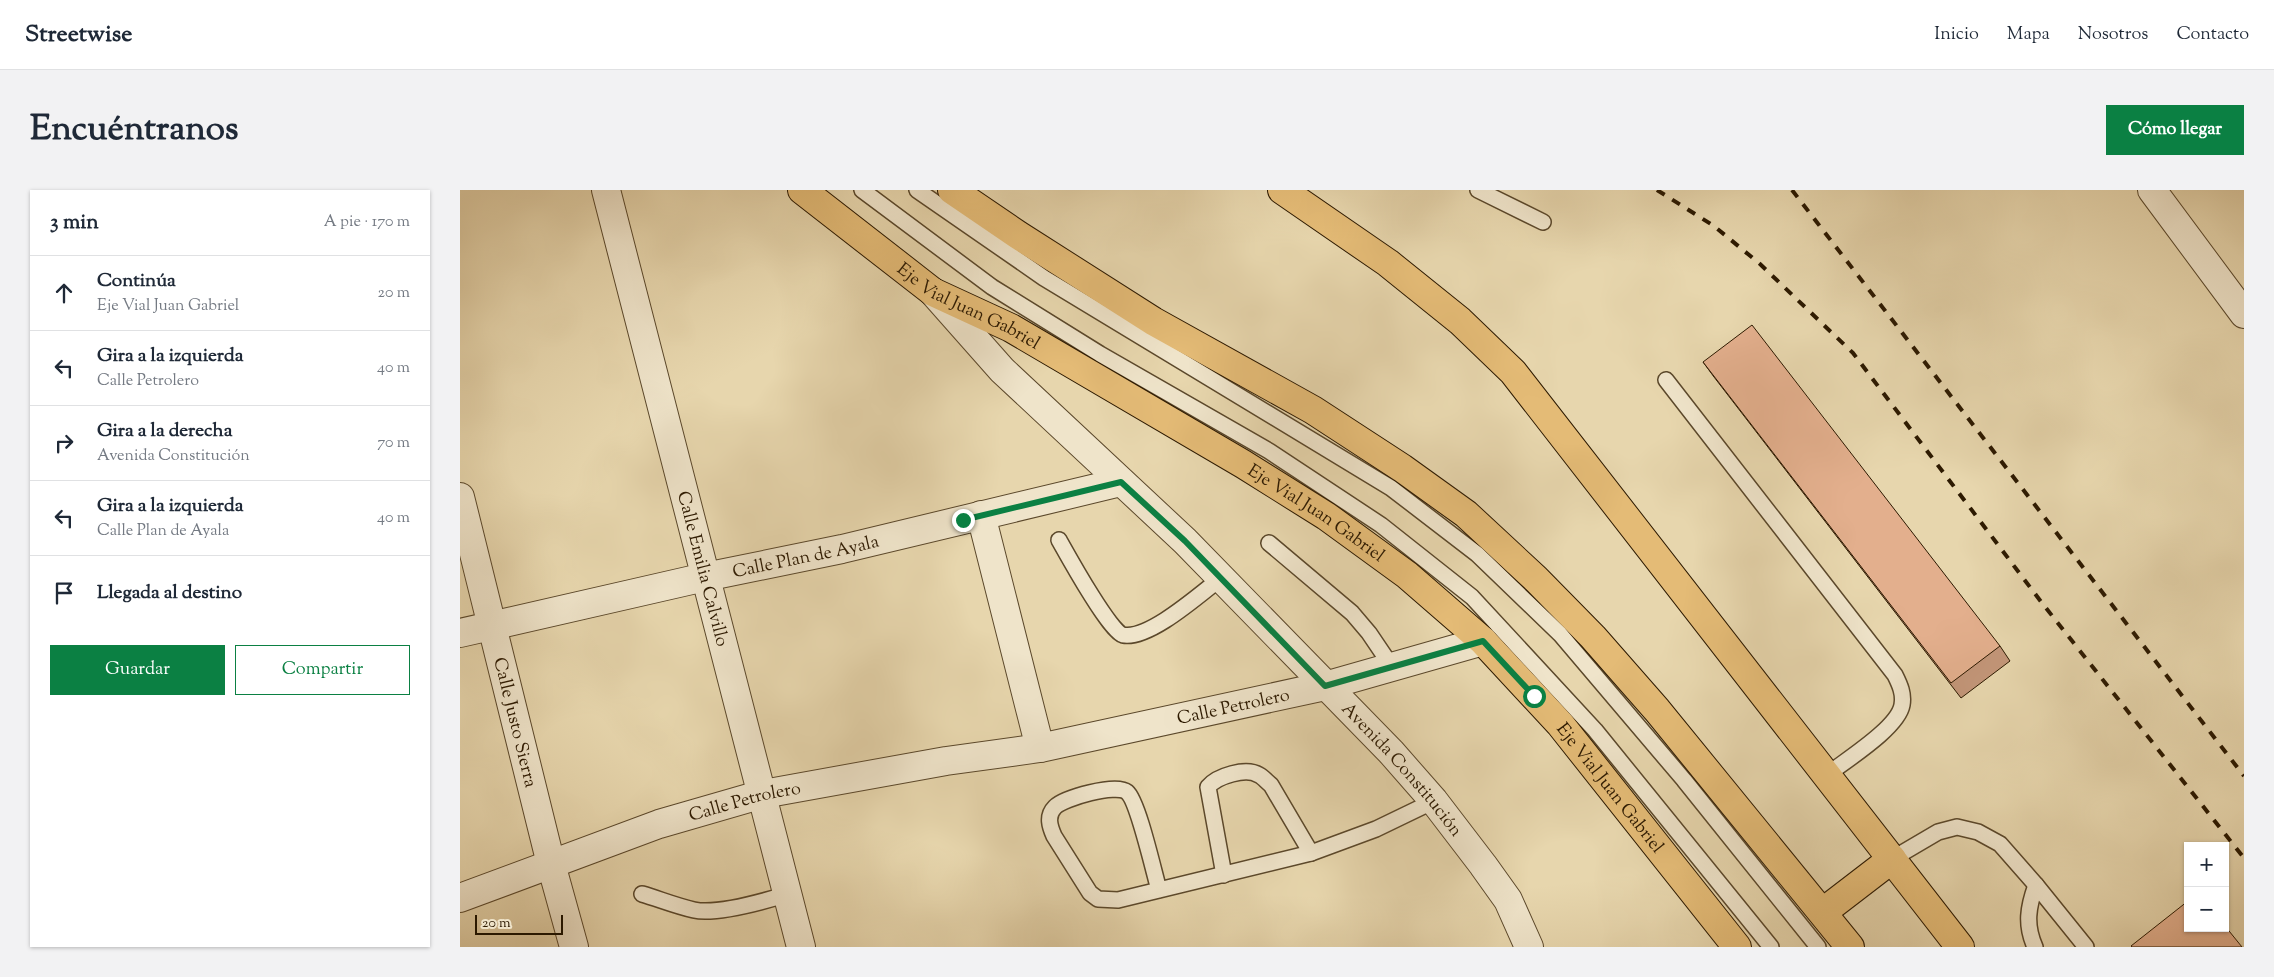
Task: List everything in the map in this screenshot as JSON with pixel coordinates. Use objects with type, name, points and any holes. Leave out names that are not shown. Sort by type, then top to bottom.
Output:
[{"type":"main road","name":"Eje Vial Juan Gabriel","points":[[802,190],[933,292],[1011,328],[1243,464],[1326,516],[1407,575],[1483,641],[1560,724],[1737,947]]},
{"type":"main road","points":[[952,190],[1018,235],[1153,321],[1313,410],[1402,468],[1466,514],[1536,579],[1593,637],[1657,710],[1850,947]]},
{"type":"main road","points":[[1282,190],[1388,263],[1460,321],[1512,372],[1960,947]]},
{"type":"main road","points":[[1823,912],[1892,859]]},
{"type":"street","name":"Calle Emilia Calvillo","points":[[606,190],[801,947]]},
{"type":"street","points":[[2152,190],[2240,301]]},
{"type":"street","name":"Avenida Constitución","points":[[933,292],[1002,370],[1221,578],[1391,752],[1434,801],[1508,900],[1528,947]]},
{"type":"street","name":"Calle Plan de Ayala","points":[[460,633],[705,577],[842,549],[1121,482]]},
{"type":"street","name":"Calle Justo Sierra","points":[[460,497],[551,864],[574,947]]},
{"type":"street","points":[[981,515],[1040,748]]},
{"type":"street","name":"Calle Petrolero","points":[[460,898],[659,824],[763,794],[946,761],[1040,748],[1325,686],[1483,641]]},
{"type":"lane","points":[[862,190],[992,287],[1100,354],[1269,451],[1381,525],[1472,597],[1595,730],[1771,947]]},
{"type":"lane","points":[[916,190],[1044,278],[1391,488],[1477,554],[1560,634],[1684,780],[1818,947]]},
{"type":"lane","points":[[1478,190],[1543,222]]},
{"type":"lane","points":[[1666,380],[1895,676],[1902,691],[1902,706],[1892,724],[1827,775]]},
{"type":"lane","points":[[1059,540],[1096,601],[1115,629],[1122,635],[1135,635],[1151,630],[1221,578]]},
{"type":"lane","points":[[1269,543],[1352,614],[1369,633],[1392,667]]},
{"type":"lane","points":[[1224,875],[1208,787],[1214,780],[1224,776],[1249,772],[1264,778],[1271,785],[1311,854]]},
{"type":"lane","points":[[1159,890],[1136,811],[1128,792],[1119,788],[1110,788],[1061,803],[1053,808],[1049,818],[1050,828],[1090,893],[1098,899],[1118,900],[1311,854],[1376,829],[1434,801]]},
{"type":"lane","points":[[1892,859],[1938,832],[1957,827],[1978,832],[2000,844],[2086,947]]},
{"type":"lane","points":[[2035,947],[2029,931],[2028,916],[2030,902],[2036,885]]},
{"type":"lane","points":[[642,894],[695,911],[714,910],[764,901],[788,894]]},
{"type":"building","points":[[1752,325],[2000,646],[1951,683],[1703,362]]},
{"type":"building","points":[[2184,904],[2184,932],[2229,931],[2242,947],[2132,947]]},
{"type":"railway","points":[[1657,190],[1714,226],[1760,264],[1853,353],[2042,603],[2244,858]]},
{"type":"railway","points":[[1792,190],[2244,776]]},
{"type":"route","points":[[963,520],[1121,482],[1185,541],[1325,686],[1483,641],[1534,696]]}]
